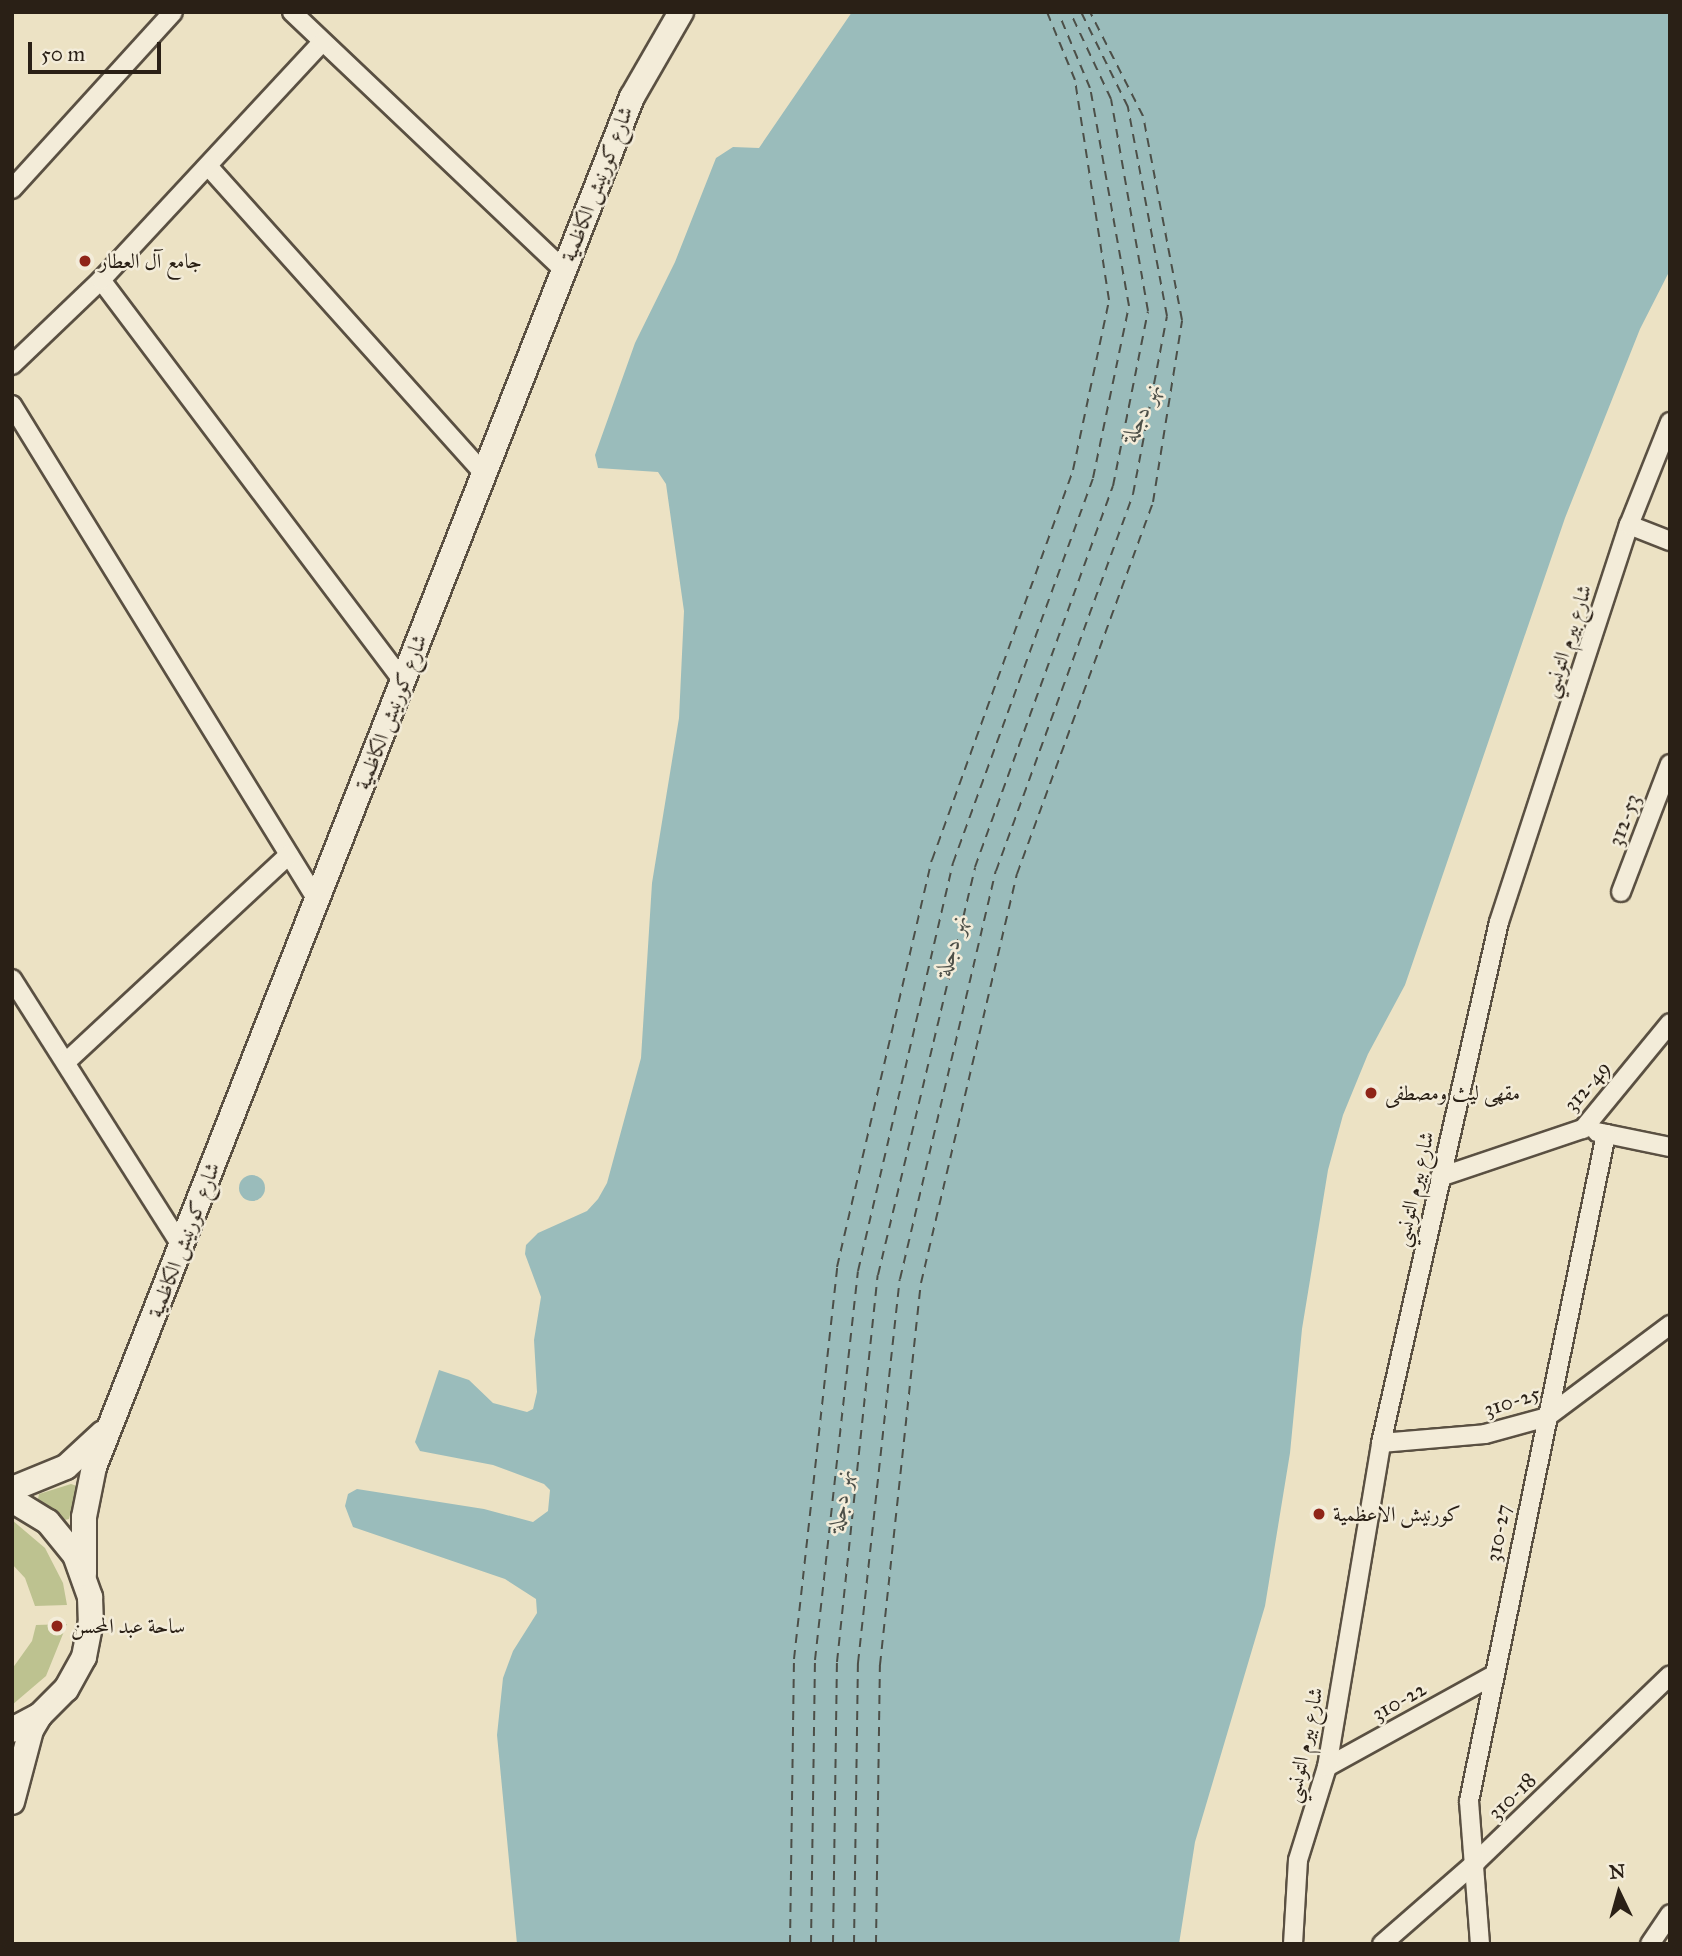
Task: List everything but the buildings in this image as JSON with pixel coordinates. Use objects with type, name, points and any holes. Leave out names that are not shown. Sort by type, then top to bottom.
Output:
[{"type":"street","points":[[12,189],[173,12]]},
{"type":"street","points":[[292,12],[564,270]]},
{"type":"street","name":"شارع كورنيش الكاظمية","points":[[84,1574],[86,1505],[94,1467],[632,97],[681,12]]},
{"type":"street","points":[[12,365],[101,280],[322,42]]},
{"type":"street","points":[[208,166],[484,474]]},
{"type":"street","points":[[101,280],[403,681]]},
{"type":"street","points":[[12,405],[317,900]]},
{"type":"street","name":"شارع بيرم التونسي","points":[[1293,1944],[1298,1860],[1327,1768],[1381,1443],[1499,922],[1629,525],[1670,422]]},
{"type":"street","points":[[1629,525],[1670,541]]},
{"type":"street","name":"312-53","points":[[1621,892],[1670,764]]},
{"type":"street","points":[[66,1062],[289,855]]},
{"type":"street","points":[[12,979],[181,1247]]},
{"type":"street","name":"312-49","points":[[1440,1177],[1583,1129],[1670,1023]]},
{"type":"street","points":[[1583,1129],[1670,1147]]},
{"type":"street","name":"310-27","points":[[1480,1944],[1476,1862],[1469,1801],[1606,1134]]},
{"type":"street","name":"310-25","points":[[1381,1443],[1485,1434],[1547,1417],[1670,1325]]},
{"type":"street","name":"شارع كورنيش الكاظمية","points":[[12,1489],[66,1467],[114,1419]]},
{"type":"street","points":[[12,1500],[56,1529],[84,1574],[91,1621],[84,1657],[66,1689],[40,1715],[12,1730]]},
{"type":"street","name":"310-22","points":[[1327,1768],[1494,1675]]},
{"type":"street","name":"310-18","points":[[1382,1944],[1476,1862],[1670,1675]]},
{"type":"street","points":[[12,1802],[26,1748],[40,1715]]},
{"type":"street","points":[[1650,1944],[1670,1914]]},
{"type":"green space","points":[[71,1484],[77,1486],[69,1519],[65,1520],[38,1499],[39,1494]]},
{"type":"green space","points":[[12,1520],[45,1548],[63,1583],[67,1605],[35,1606],[25,1578],[12,1564]]},
{"type":"green space","points":[[67,1624],[46,1676],[12,1705],[12,1669],[32,1641],[36,1625]]},
{"type":"water","name":"نهر دجلة","points":[[852,12],[1670,12],[1670,270],[1640,329],[1565,518],[1405,985],[1368,1054],[1343,1115],[1328,1170],[1302,1329],[1290,1453],[1265,1606],[1195,1842],[1179,1944],[517,1944],[497,1735],[503,1678],[513,1651],[537,1613],[536,1599],[505,1579],[353,1527],[345,1506],[348,1494],[357,1489],[484,1509],[533,1522],[548,1511],[550,1490],[544,1484],[493,1465],[420,1451],[415,1442],[439,1370],[469,1380],[493,1403],[527,1412],[533,1409],[537,1392],[534,1340],[541,1297],[525,1254],[526,1245],[538,1233],[587,1211],[598,1199],[607,1183],[641,1058],[652,883],[679,718],[684,611],[666,484],[658,472],[598,468],[595,455],[635,343],[675,262],[716,158],[733,147],[759,148]]},
{"type":"water","points":[[252,1175],[261,1179],[265,1188],[261,1197],[252,1201],[243,1197],[239,1188],[243,1179]]},
{"type":"ferry route","points":[[790,1944],[794,1659],[837,1267],[932,860],[1073,470],[1109,300],[1075,80],[1047,12]]},
{"type":"ferry route","points":[[811,1944],[815,1660],[858,1271],[953,863],[1093,478],[1129,306],[1090,88],[1058,12]]},
{"type":"ferry route","points":[[833,1944],[837,1662],[878,1275],[975,867],[1113,486],[1148,311],[1111,99],[1070,12]]},
{"type":"ferry route","points":[[854,1944],[858,1663],[900,1279],[996,871],[1133,494],[1167,316],[1128,107],[1081,12]]},
{"type":"ferry route","points":[[876,1944],[880,1665],[921,1283],[1017,874],[1153,502],[1182,320],[1143,116],[1090,12]]},
{"type":"place","name":"جامع آل العطار","points":[[85,261]]},
{"type":"place","name":"مقهى ليث ومصطفى","points":[[1371,1093]]},
{"type":"place","name":"كورنيش الاعظمية","points":[[1319,1514]]},
{"type":"place","name":"ساحة عبد المحسن","points":[[57,1626]]}]
